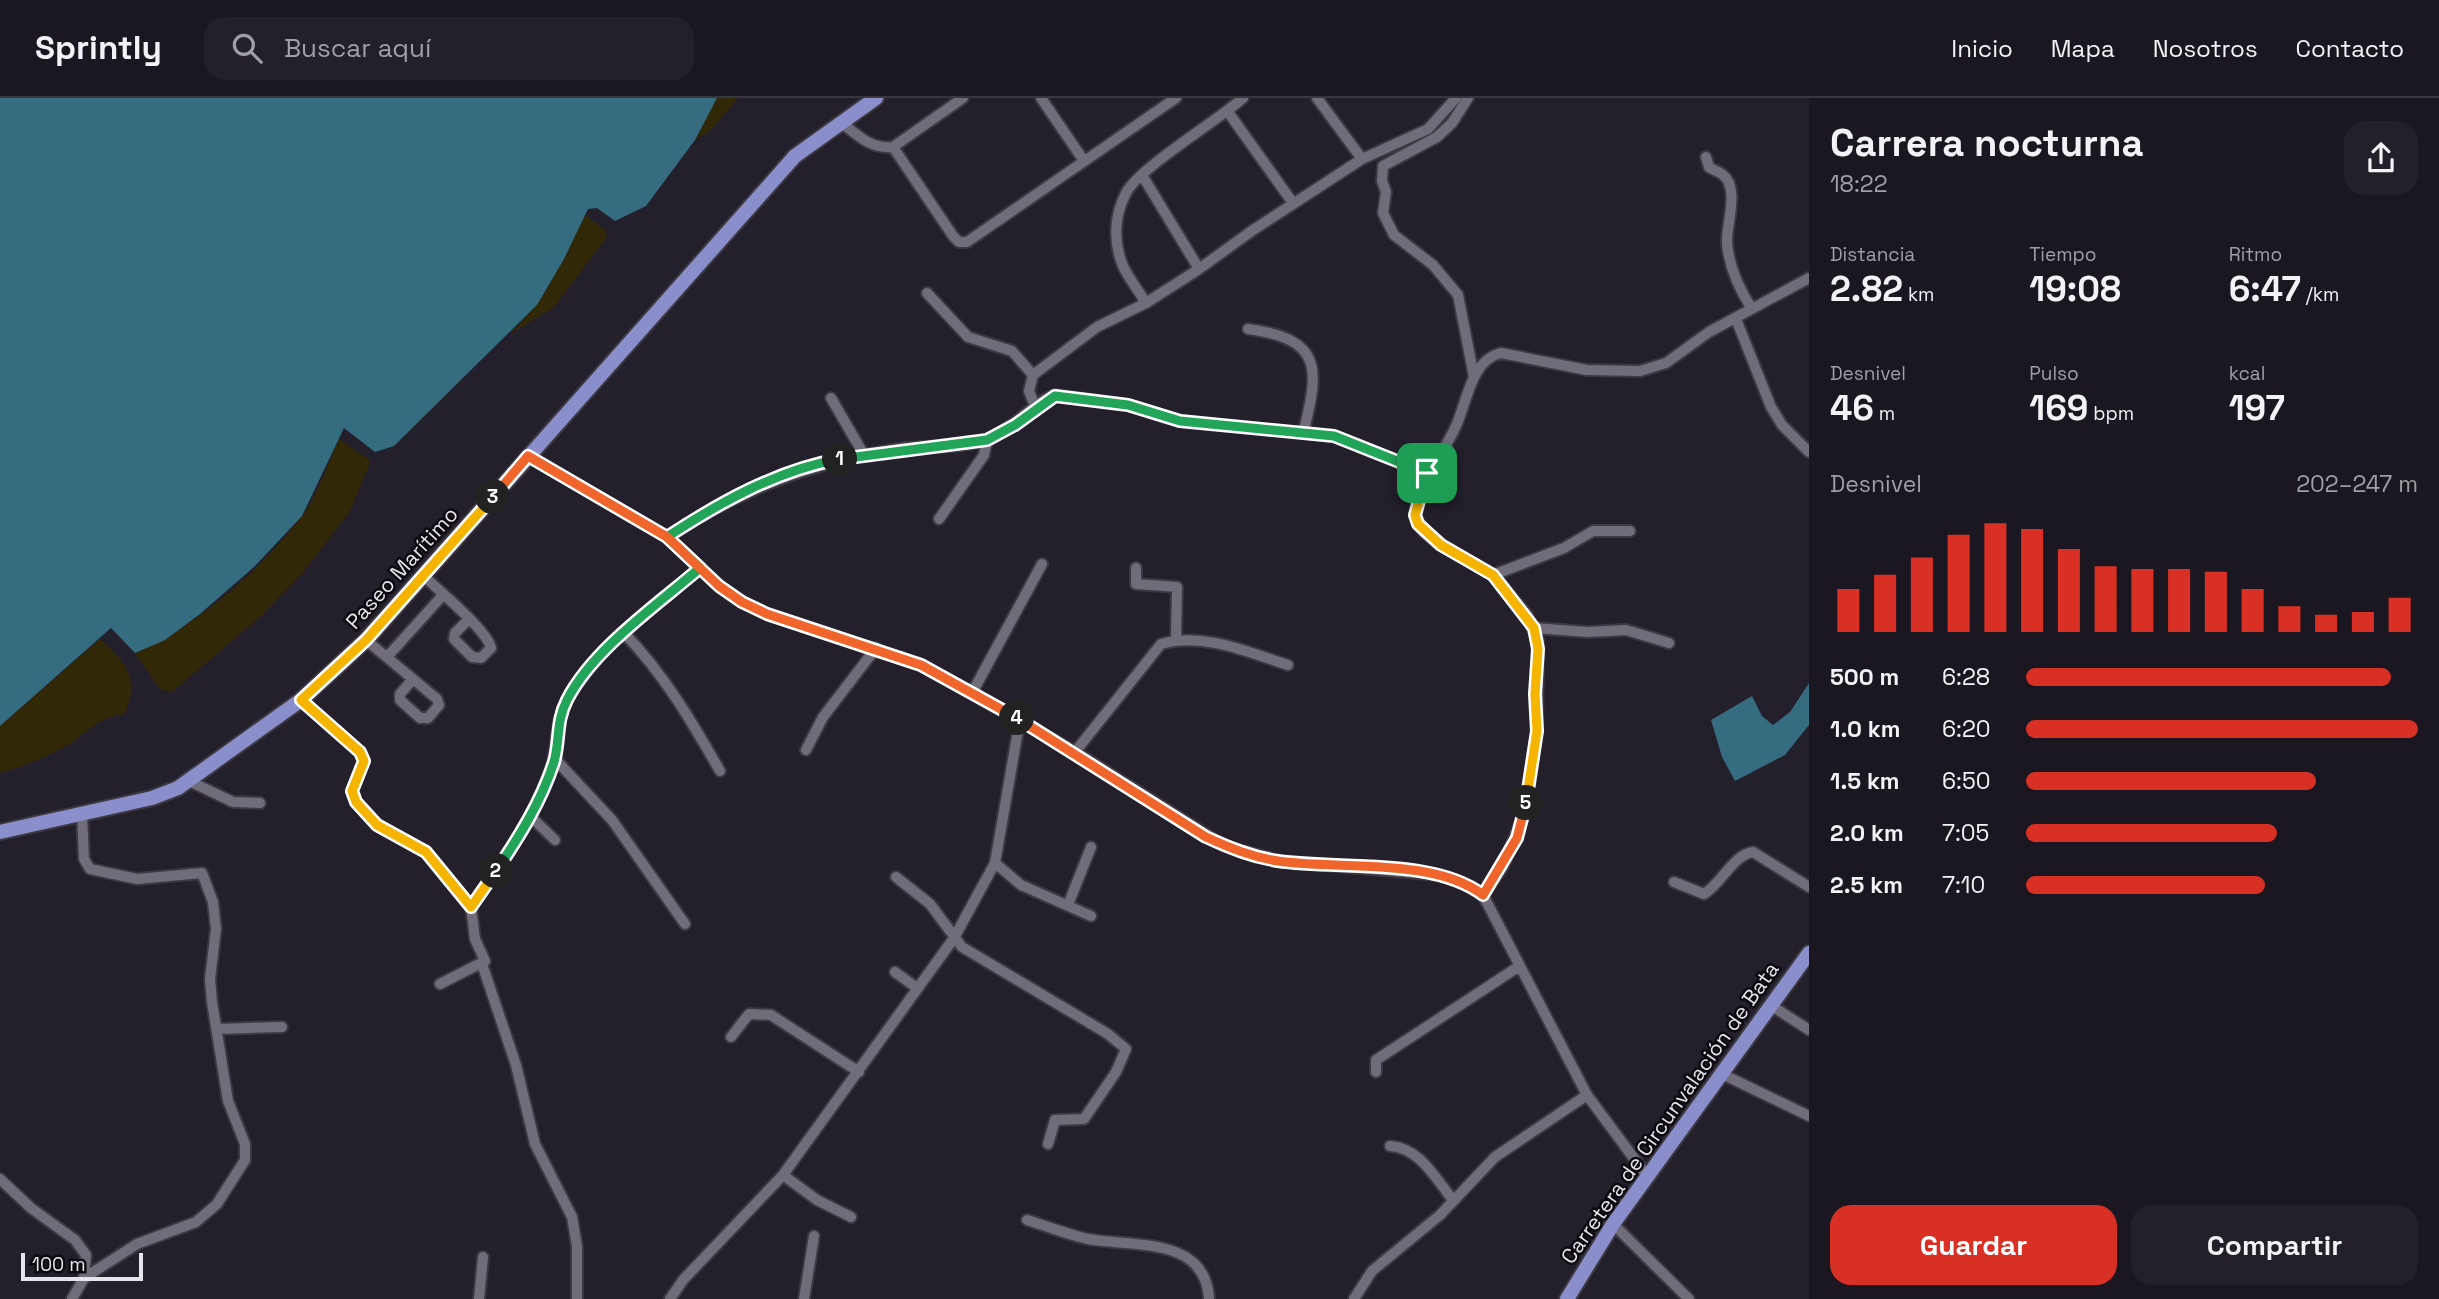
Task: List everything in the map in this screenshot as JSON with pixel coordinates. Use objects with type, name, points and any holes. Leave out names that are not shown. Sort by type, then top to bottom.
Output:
[{"type":"main road","name":"Paseo Marítimo","points":[[0,832],[152,798],[189,781],[301,700],[366,640],[795,156],[876,98]]},
{"type":"main road","name":"Carretera de Circunvalación de Bata","points":[[1567,1299],[1613,1224],[1809,953]]},
{"type":"street","points":[[841,122],[866,142],[882,148],[893,147],[963,98]]},
{"type":"street","points":[[1041,98],[1084,161]]},
{"type":"street","points":[[893,147],[953,236],[959,242],[967,242],[1176,98]]},
{"type":"street","points":[[1146,303],[1124,267],[1116,241],[1116,221],[1127,192],[1142,175],[1243,98]]},
{"type":"street","points":[[1317,98],[1362,159]]},
{"type":"street","points":[[1037,409],[1029,391],[1033,376],[1097,327],[1146,303],[1199,270],[1293,203],[1362,159],[1428,130],[1456,98]]},
{"type":"street","points":[[1468,98],[1452,123],[1437,137],[1383,166],[1382,181],[1386,192],[1382,213],[1394,235],[1433,265],[1458,295],[1474,377]]},
{"type":"street","points":[[1228,112],[1293,203]]},
{"type":"street","points":[[1706,157],[1709,167],[1724,175],[1728,182],[1732,200],[1727,246],[1739,288],[1752,309]]},
{"type":"street","points":[[1142,175],[1199,270]]},
{"type":"street","points":[[1483,895],[1503,866],[1524,815],[1537,731],[1535,694],[1538,649],[1534,628],[1493,575],[1441,545],[1418,524],[1415,515],[1427,473],[1456,427],[1474,377],[1489,358],[1501,353],[1587,370],[1640,371],[1666,363],[1709,332],[1809,278]]},
{"type":"street","points":[[927,293],[968,337],[1012,351],[1033,376]]},
{"type":"street","points":[[1736,319],[1771,407],[1782,425],[1809,452]]},
{"type":"street","points":[[1248,330],[1268,332],[1288,340],[1309,356],[1315,385],[1304,430]]},
{"type":"street","points":[[667,537],[706,511],[754,487],[831,461],[987,440],[1037,409],[1051,396],[1090,398],[1160,412],[1180,421],[1304,430],[1352,441],[1427,473]]},
{"type":"street","points":[[831,398],[864,455]]},
{"type":"street","points":[[939,519],[984,455],[987,440]]},
{"type":"street","points":[[528,456],[667,537],[719,586],[755,608],[921,665],[1075,752],[1206,837],[1237,851],[1280,861],[1440,875],[1472,887],[1483,895],[1518,967],[1587,1095],[1647,1176]]},
{"type":"street","points":[[1493,575],[1564,548],[1593,531],[1630,531]]},
{"type":"street","points":[[972,693],[1042,564]]},
{"type":"street","points":[[471,907],[531,817],[555,759],[558,718],[568,697],[624,633],[700,568]]},
{"type":"street","points":[[1136,568],[1136,584],[1177,587],[1176,640]]},
{"type":"street","points":[[424,576],[468,620]]},
{"type":"street","points":[[387,657],[443,595]]},
{"type":"street","points":[[1534,628],[1626,630],[1669,643]]},
{"type":"street","points":[[624,633],[652,661],[691,720],[719,771]]},
{"type":"street","points":[[366,640],[413,679]]},
{"type":"street","points":[[1075,752],[1152,651],[1176,640],[1222,644],[1288,665]]},
{"type":"street","points":[[806,750],[830,708],[876,648]]},
{"type":"street","points":[[301,700],[360,752],[364,761],[352,791],[356,802],[393,836],[426,852],[471,907],[475,939],[485,961],[440,984]]},
{"type":"street","points":[[670,1299],[683,1280],[783,1175],[954,938],[995,863],[1020,719]]},
{"type":"street","points":[[555,759],[612,820],[685,925]]},
{"type":"street","points":[[189,781],[233,802],[260,803]]},
{"type":"street","points":[[82,814],[84,859],[90,869],[137,878],[202,873],[213,902],[216,929],[209,979],[216,1029],[229,1101],[247,1151],[243,1167],[217,1204],[196,1223],[136,1244],[84,1278]]},
{"type":"street","points":[[531,817],[555,840]]},
{"type":"street","points":[[1068,905],[1091,847]]},
{"type":"street","points":[[1674,882],[1704,894],[1740,858],[1753,852],[1809,887]]},
{"type":"street","points":[[995,863],[1021,884],[1091,916]]},
{"type":"street","points":[[896,877],[930,904],[954,938],[998,971],[1108,1034],[1126,1049],[1116,1072],[1084,1119],[1055,1120],[1048,1144]]},
{"type":"street","points":[[482,964],[516,1065],[535,1144],[572,1217],[577,1246],[577,1299]]},
{"type":"street","points":[[1376,1072],[1376,1060],[1518,967]]},
{"type":"street","points":[[895,972],[917,988]]},
{"type":"street","points":[[1772,1006],[1809,1030]]},
{"type":"street","points":[[731,1037],[749,1014],[760,1012],[771,1015],[859,1072]]},
{"type":"street","points":[[216,1029],[282,1027]]},
{"type":"street","points":[[1720,1073],[1809,1116]]},
{"type":"street","points":[[1354,1299],[1372,1272],[1426,1228],[1495,1157],[1587,1095]]},
{"type":"street","points":[[1390,1146],[1403,1147],[1418,1156],[1453,1200]]},
{"type":"street","points":[[783,1175],[817,1200],[851,1216]]},
{"type":"street","points":[[0,1179],[30,1208],[75,1240],[86,1255],[84,1278],[72,1299]]},
{"type":"street","points":[[1027,1220],[1085,1238],[1163,1247],[1179,1253],[1196,1265],[1205,1277],[1209,1299]]},
{"type":"street","points":[[1613,1224],[1689,1299]]},
{"type":"street","points":[[804,1299],[814,1237]]},
{"type":"street","points":[[479,1299],[483,1257]]},
{"type":"sand","points":[[717,98],[738,98],[710,131],[695,140]]},
{"type":"sand","points":[[584,214],[605,230],[607,237],[554,307],[509,335],[537,305],[564,259]]},
{"type":"sand","points":[[339,439],[371,461],[349,513],[304,571],[262,615],[172,692],[161,690],[135,653],[204,612],[266,558],[307,509]]},
{"type":"sand","points":[[100,639],[117,655],[128,672],[131,691],[124,714],[95,725],[46,756],[0,773],[0,726]]},
{"type":"water","points":[[0,98],[717,98],[695,140],[646,206],[615,221],[597,208],[588,209],[564,259],[537,305],[394,446],[375,452],[344,428],[302,516],[254,567],[200,614],[165,640],[135,653],[111,628],[0,726]]},
{"type":"water","points":[[1809,683],[1809,725],[1785,755],[1735,781],[1722,757],[1711,720],[1752,696],[1762,716],[1773,725],[1790,712]]},
{"type":"route","points":[[1427,473],[1334,436],[1304,430],[1180,421],[1160,412],[1128,405],[1090,398],[1051,396],[1015,425],[987,440],[902,449],[831,461],[754,487],[706,511],[667,537],[700,568],[624,633],[588,670],[568,697],[558,718],[555,759],[531,817],[471,907],[426,852],[377,825],[356,802],[352,791],[354,779],[362,769],[364,761],[360,752],[301,700],[336,671],[366,640],[528,456],[667,537],[686,553],[719,586],[742,602],[767,614],[921,665],[1020,719],[1075,752],[1130,790],[1224,846],[1251,856],[1280,861],[1440,875],[1472,887],[1483,895],[1503,866],[1517,838],[1524,815],[1537,731],[1535,694],[1538,642],[1527,615],[1493,575],[1441,545],[1418,524],[1415,515],[1427,473]]}]
